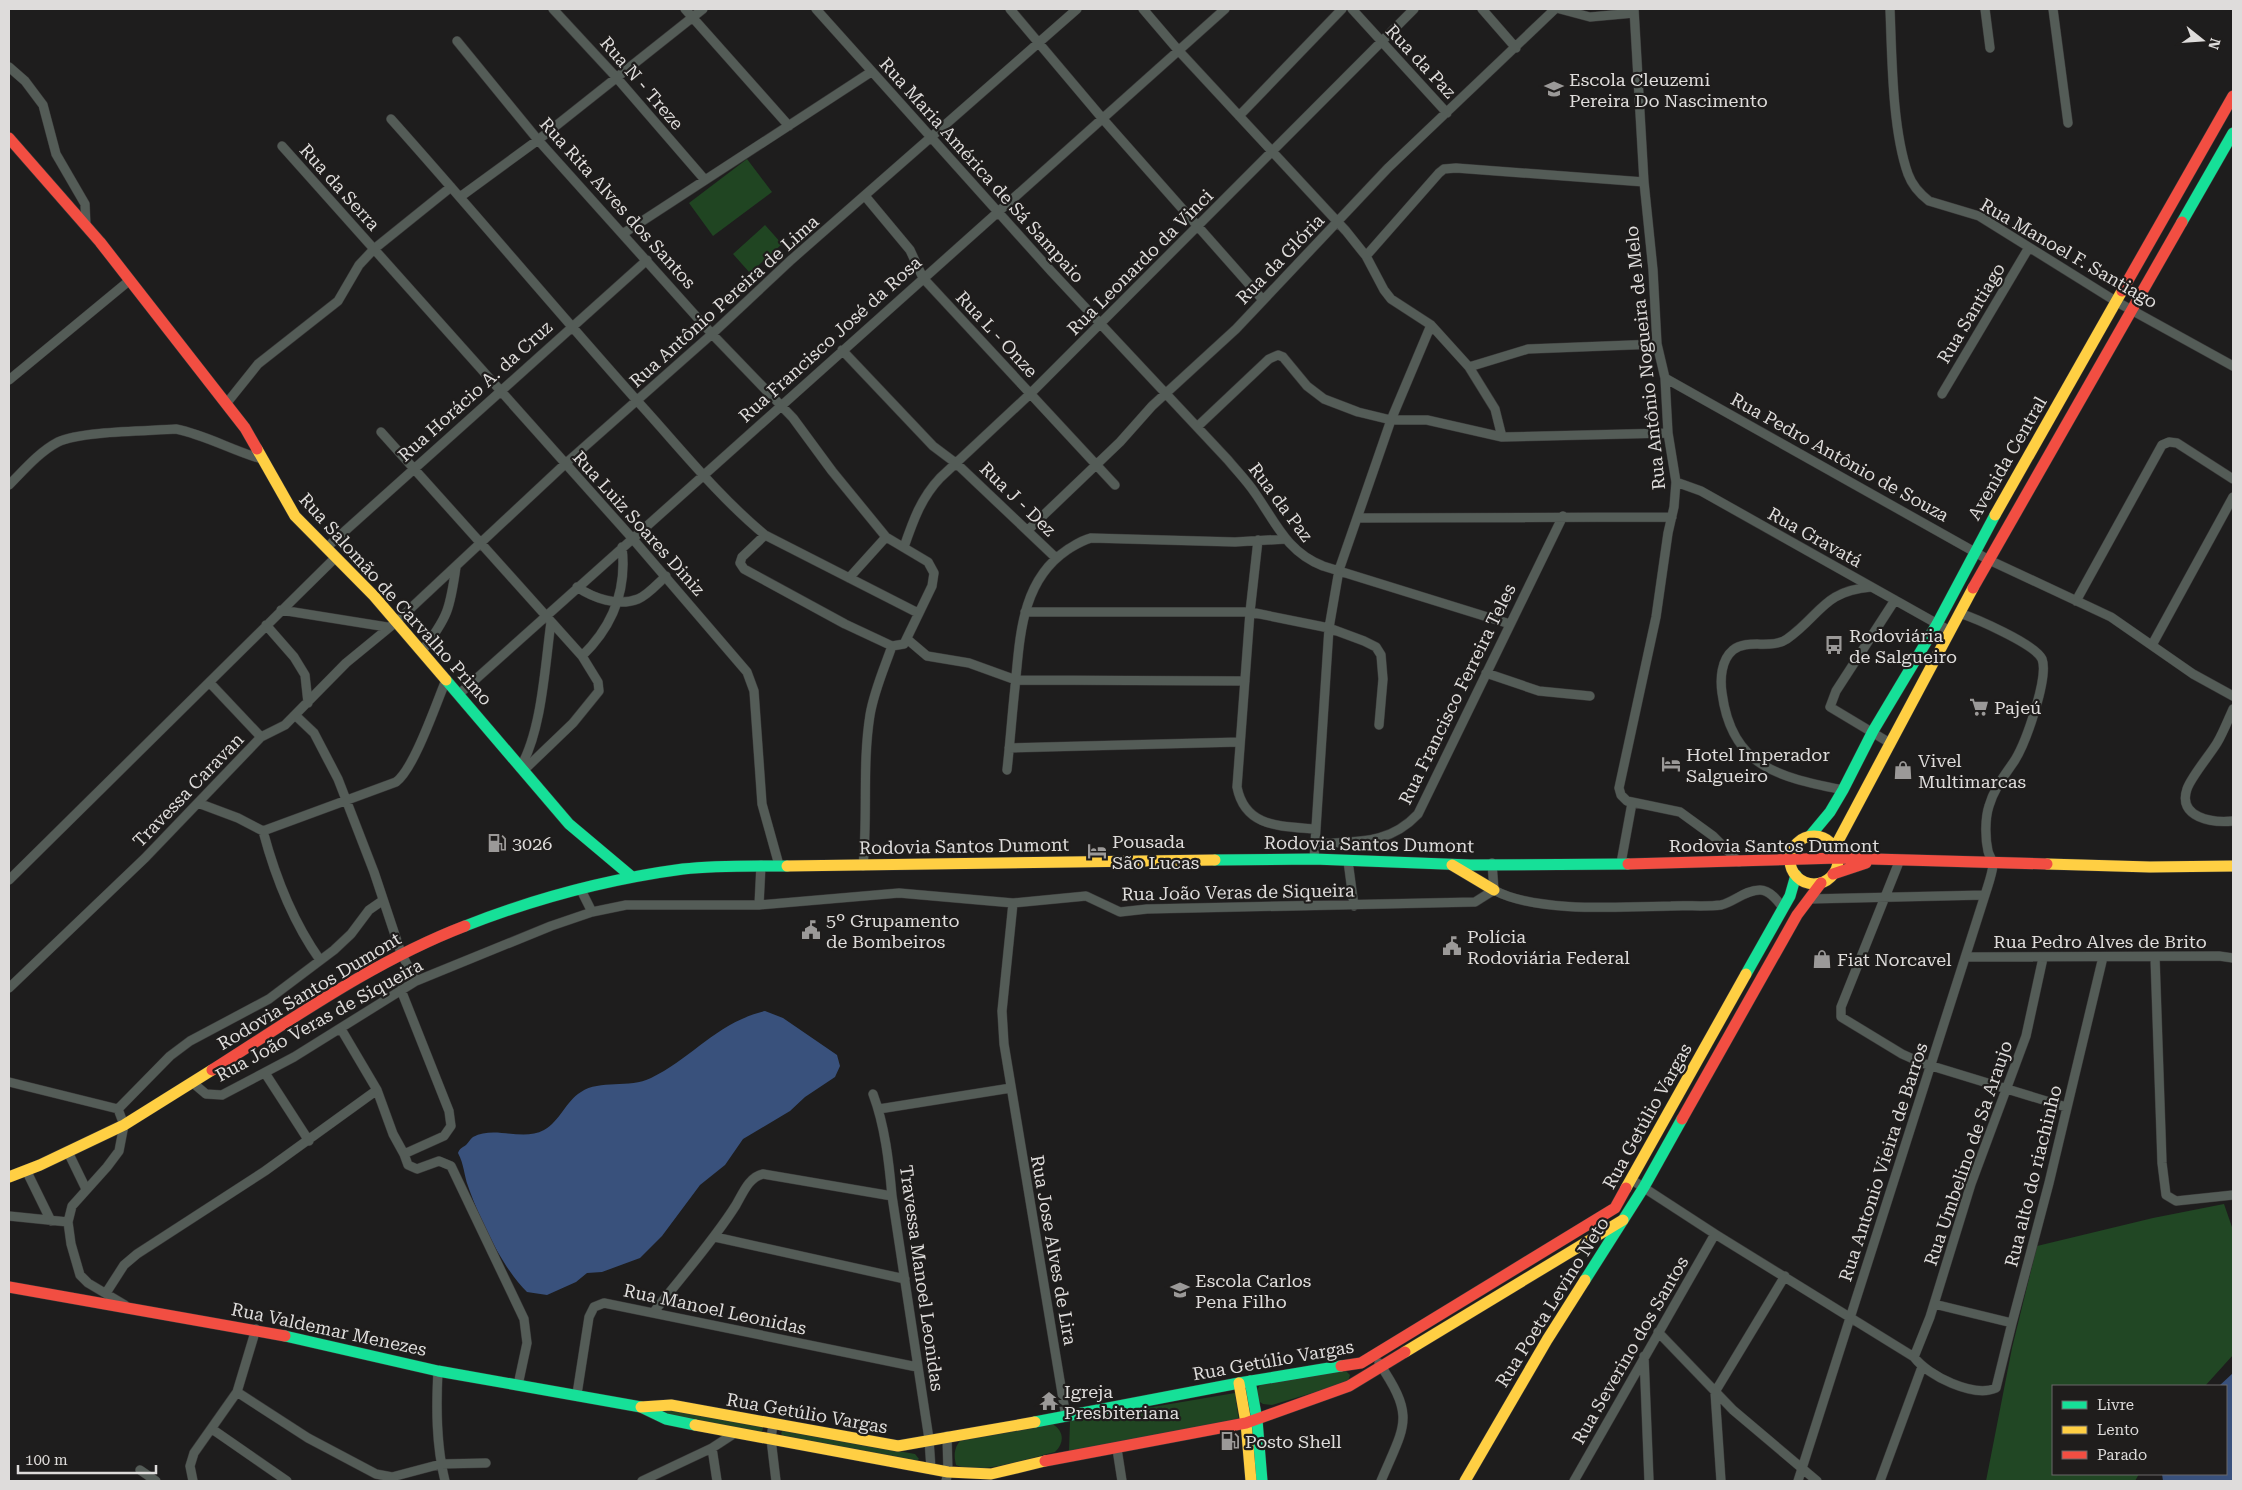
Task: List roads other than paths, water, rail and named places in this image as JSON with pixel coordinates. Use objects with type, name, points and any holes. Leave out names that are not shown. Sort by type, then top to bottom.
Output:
[{"type":"main road","name":"Avenida Central","points":[[1790,859],[1795,846],[1810,836],[1830,812],[1843,790],[1873,732],[1937,624],[1974,551],[2233,96]]},
{"type":"main road","name":"Avenida Central","points":[[1833,874],[1837,852],[1890,743],[1959,613],[2130,309],[2233,132]]},
{"type":"main road","name":"Rua Salomão de Carvalho Primo","points":[[9,138],[86,226],[130,280],[248,433],[295,516],[335,558],[392,625],[422,651],[521,770],[580,835],[632,876]]},
{"type":"main road","points":[[1810,836],[1824,838],[1837,852],[1873,861]]},
{"type":"main road","name":"Rodovia Santos Dumont","points":[[9,1177],[68,1152],[124,1125],[193,1083],[325,997],[401,953],[490,915],[580,888],[632,876],[685,869],[762,865],[863,866],[1023,861],[1314,859],[1450,864],[1739,863],[1790,859],[1837,852]]},
{"type":"main road","points":[[1790,859],[1796,875],[1806,882],[1821,883]]},
{"type":"main road","name":"Rodovia Santos Dumont","points":[[1873,861],[2233,866]]},
{"type":"main road","name":"Rua Poeta Levino Neto","points":[[1464,1481],[1547,1340],[1644,1187],[1797,915],[1821,883],[1833,874],[1873,861]]},
{"type":"main road","points":[[1450,864],[1494,890]]},
{"type":"main road","name":"Rua Getúlio Vargas","points":[[641,1407],[671,1405],[892,1446],[1066,1418],[1244,1382],[1361,1363],[1615,1208],[1790,896],[1796,875]]},
{"type":"main road","name":"Rua Getúlio Vargas","points":[[641,1407],[666,1419],[931,1469],[947,1477],[991,1474],[1251,1422],[1349,1386],[1623,1220]]},
{"type":"main road","name":"Rua Valdemar Menezes","points":[[9,1287],[256,1329],[438,1371],[577,1394],[641,1407]]},
{"type":"main road","points":[[1443,1314],[1449,1325]]},
{"type":"main road","points":[[1419,1328],[1424,1340]]},
{"type":"main road","points":[[1244,1382],[1262,1481]]},
{"type":"main road","points":[[1251,1422],[1251,1481]]},
{"type":"main road","points":[[991,1474],[1003,1481]]},
{"type":"street","name":"Rua N - Treze","points":[[553,9],[705,180]]},
{"type":"street","points":[[685,9],[789,126]]},
{"type":"street","points":[[460,198],[538,140],[703,9]]},
{"type":"street","name":"Rua Maria América de Sá Sampaio","points":[[816,9],[931,139],[1167,395]]},
{"type":"street","points":[[1010,9],[1102,118],[1263,300]]},
{"type":"street","name":"Rua Antônio Pereira de Lima","points":[[392,625],[565,464],[712,334],[791,260],[1077,9]]},
{"type":"street","points":[[1143,9],[1178,50],[1338,222],[1366,256],[1384,290],[1391,298],[1431,325],[1469,367],[1495,409],[1502,437]]},
{"type":"street","name":"Rua Francisco José da Rosa","points":[[458,694],[549,618],[577,587],[1225,9]]},
{"type":"street","points":[[1239,116],[1342,9]]},
{"type":"street","name":"Rua da Paz","points":[[1352,9],[1447,113]]},
{"type":"street","name":"Rua Leonardo da Vinci","points":[[904,547],[915,513],[928,490],[958,464],[1101,324],[1382,44],[1414,9]]},
{"type":"street","points":[[1482,9],[1516,48]]},
{"type":"street","name":"Rua da Glória","points":[[1028,530],[1133,429],[1152,406],[1167,395],[1236,330],[1388,168],[1555,9]]},
{"type":"street","points":[[1560,9],[1590,17],[1634,11]]},
{"type":"street","name":"Rua Manoel F. Santiago","points":[[1890,9],[1894,85],[1900,138],[1908,175],[1916,188],[1929,201],[1979,216],[2028,249],[2117,302],[2233,366]]},
{"type":"street","points":[[1985,9],[1990,48]]},
{"type":"street","points":[[2052,9],[2068,123]]},
{"type":"street","name":"Rua Antônio Nogueira de Melo","points":[[1632,803],[1624,799],[1619,788],[1656,617],[1676,482],[1668,432],[1665,378],[1657,344],[1653,270],[1644,182],[1634,11]]},
{"type":"street","name":"Rua Rita Alves dos Santos","points":[[456,41],[538,140],[624,233],[712,334],[793,418],[832,471],[886,537]]},
{"type":"street","points":[[9,66],[43,105],[56,154],[85,204],[86,226]]},
{"type":"street","points":[[624,233],[871,72]]},
{"type":"street","points":[[391,120],[451,186],[571,327],[703,474],[749,522],[765,535],[918,613]]},
{"type":"street","name":"Rua da Serra","points":[[282,146],[374,249]]},
{"type":"street","points":[[1366,256],[1404,210],[1444,169],[1456,168],[1644,182]]},
{"type":"street","points":[[226,404],[258,364],[338,301],[359,265],[374,249],[451,186]]},
{"type":"street","name":"Rua L - Onze","points":[[865,196],[907,244],[923,278],[1115,486]]},
{"type":"street","name":"Rua Luiz Soares Diniz","points":[[374,249],[666,576],[732,653],[752,682],[762,804],[779,865]]},
{"type":"street","name":"Rua Santiago","points":[[1942,394],[2028,249]]},
{"type":"street","name":"Rua Horácio A. da Cruz","points":[[326,548],[647,260]]},
{"type":"street","points":[[9,380],[130,280]]},
{"type":"street","points":[[1314,859],[1329,628],[1339,570],[1391,420],[1431,325]]},
{"type":"street","points":[[1469,367],[1528,349],[1657,344]]},
{"type":"street","name":"Rua J - Dez","points":[[842,350],[933,446],[958,464],[1056,558]]},
{"type":"street","points":[[1197,427],[1269,359],[1278,355],[1283,357],[1307,386],[1324,398],[1358,412],[1391,420],[1427,420],[1502,437],[1668,432]]},
{"type":"street","name":"Rua Pedro Antônio de Souza","points":[[1665,378],[1989,560],[2076,602],[2112,617],[2193,674],[2233,696]]},
{"type":"street","name":"Rua da Paz","points":[[1167,395],[1254,492],[1293,549],[1308,560],[1510,624]]},
{"type":"street","points":[[9,484],[47,449],[59,441],[78,436],[176,429],[191,432],[236,451],[262,459]]},
{"type":"street","points":[[381,432],[482,542],[582,656],[599,685],[597,694],[573,723],[521,770]]},
{"type":"street","points":[[2076,602],[2162,445],[2169,442],[2177,443],[2233,479]]},
{"type":"street","name":"Rua Gravatá","points":[[1676,482],[1701,491],[1950,631]]},
{"type":"street","points":[[2152,645],[2233,497]]},
{"type":"street","name":"Rua Francisco Ferreira Teles","points":[[1315,844],[1384,838],[1408,825],[1424,805],[1486,672],[1563,516]]},
{"type":"street","points":[[1358,518],[1672,517]]},
{"type":"street","points":[[765,535],[742,558],[740,563],[744,569],[810,606],[894,646],[903,645],[932,586],[934,573],[928,562],[886,537],[849,578]]},
{"type":"street","points":[[1007,770],[1017,650],[1025,612],[1032,590],[1056,558],[1082,541],[1102,537],[1194,541],[1286,539]]},
{"type":"street","points":[[1258,540],[1250,612],[1237,787],[1242,803],[1249,812],[1264,823],[1315,829]]},
{"type":"street","points":[[582,656],[603,633],[618,602],[624,574],[622,547]]},
{"type":"street","points":[[9,880],[335,558]]},
{"type":"street","points":[[422,651],[443,623],[447,614],[456,567]]},
{"type":"street","points":[[577,587],[598,598],[618,602],[640,598],[666,576]]},
{"type":"street","points":[[1843,790],[1770,770],[1758,764],[1743,746],[1730,724],[1724,707],[1722,670],[1732,651],[1740,646],[1783,642],[1829,600],[1854,588],[1871,587]]},
{"type":"street","points":[[1890,743],[1830,707],[1836,691],[1895,600]]},
{"type":"street","points":[[281,610],[392,625]]},
{"type":"street","points":[[1025,612],[1250,612],[1329,628],[1376,647],[1381,655],[1383,680],[1379,725]]},
{"type":"street","points":[[1959,613],[1994,627],[2038,652],[2043,667],[2030,731],[2015,760],[1995,790],[1988,806],[1986,820],[1988,850],[1993,864]]},
{"type":"street","points":[[521,770],[527,756],[536,722],[549,618]]},
{"type":"street","name":"Travessa Caravan","points":[[9,988],[104,898],[198,804],[261,737],[285,725],[346,663],[392,625]]},
{"type":"street","points":[[266,626],[294,657],[306,675],[308,703]]},
{"type":"street","points":[[907,639],[926,656],[969,662],[1016,680],[1245,681]]},
{"type":"street","points":[[863,866],[869,724],[877,686],[894,646]]},
{"type":"street","points":[[1486,672],[1540,692],[1590,696]]},
{"type":"street","points":[[263,831],[401,779],[410,764],[446,680]]},
{"type":"street","points":[[210,683],[261,737]]},
{"type":"street","points":[[2233,708],[2218,742],[2187,787],[2185,797],[2190,810],[2200,818],[2222,822],[2233,821]]},
{"type":"street","points":[[295,715],[314,733],[331,764],[372,864],[382,900],[401,953],[416,981]]},
{"type":"street","points":[[1009,748],[1240,742]]},
{"type":"street","points":[[1621,863],[1632,803],[1680,812],[1713,836],[1739,863]]},
{"type":"street","points":[[198,804],[238,818],[263,831],[284,892],[307,941],[320,960]]},
{"type":"street","points":[[1348,861],[1354,906]]},
{"type":"street","points":[[1899,862],[1841,1007],[1841,1017],[1902,1054],[1932,1066],[2066,1107]]},
{"type":"street","points":[[1492,863],[1494,890],[1508,898],[1540,904],[1722,905],[1745,894],[1761,890],[1774,896],[1783,908]]},
{"type":"street","name":"Rua Antonio Vieira de Barros","points":[[1798,1481],[1932,1066],[1993,864]]},
{"type":"street","points":[[760,905],[762,865]]},
{"type":"street","points":[[580,888],[592,912]]},
{"type":"street","name":"Rua João Veras de Siqueira","points":[[193,1083],[206,1094],[216,1096],[265,1074],[416,981],[551,926],[592,912],[626,904],[760,905],[899,893],[1013,903],[1086,896],[1120,912],[1157,909],[1475,902],[1494,890]]},
{"type":"street","points":[[1809,899],[1885,899],[1985,895]]},
{"type":"street","points":[[118,1109],[170,1056],[218,1024],[255,1008],[343,942],[369,910],[382,900]]},
{"type":"street","name":"Rua Jose Alves de Lira","points":[[1013,903],[1002,1011],[1004,1044],[1066,1418]]},
{"type":"street","name":"Rua Pedro Alves de Brito","points":[[1966,957],[2233,958]]},
{"type":"street","name":"Rua alto do riachinho","points":[[2012,1323],[2049,1183],[2103,957]]},
{"type":"street","points":[[2155,957],[2166,1196],[2172,1200],[2189,1201],[2233,1195]]},
{"type":"street","name":"Rua Umbelino de Sa Araujo","points":[[1914,1357],[1934,1304],[1971,1184],[2026,1036],[2043,958]]},
{"type":"street","points":[[401,990],[450,1111],[452,1122],[444,1136],[404,1154]]},
{"type":"street","points":[[341,1028],[376,1090],[393,1134],[408,1165],[417,1169],[438,1161],[451,1166],[524,1319],[527,1343],[518,1384]]},
{"type":"street","points":[[265,1074],[309,1141]]},
{"type":"street","points":[[9,1082],[118,1109]]},
{"type":"street","points":[[878,1109],[1011,1088]]},
{"type":"street","points":[[106,1292],[124,1264],[137,1254],[309,1141],[376,1090]]},
{"type":"street","name":"Travessa Manoel Leonidas","points":[[873,1094],[888,1157],[904,1279],[930,1439],[931,1469]]},
{"type":"street","points":[[118,1109],[124,1125],[119,1151],[72,1206],[68,1222],[71,1244],[80,1275],[88,1283],[106,1292],[127,1307]]},
{"type":"street","points":[[68,1152],[86,1190]]},
{"type":"street","points":[[26,1170],[51,1221]]},
{"type":"street","points":[[653,1312],[715,1236],[747,1185],[758,1175],[763,1174],[892,1196]]},
{"type":"street","points":[[1632,1180],[1715,1234],[1914,1357],[1922,1367],[1974,1391],[1989,1391],[1996,1388],[2012,1323],[1934,1304]]},
{"type":"street","points":[[9,1216],[68,1222]]},
{"type":"street","name":"Rua Severino dos Santos","points":[[1574,1481],[1715,1234]]},
{"type":"street","points":[[715,1236],[904,1279]]},
{"type":"street","points":[[1721,1481],[1715,1392],[1785,1276]]},
{"type":"street","name":"Rua Manoel Leonidas","points":[[577,1394],[585,1332],[594,1307],[610,1303],[918,1367]]},
{"type":"street","points":[[193,1481],[191,1461],[200,1443],[237,1392],[256,1329]]},
{"type":"street","points":[[1658,1332],[1750,1426],[1817,1481]]},
{"type":"street","points":[[1374,1356],[1402,1402],[1405,1420],[1381,1481]]},
{"type":"street","points":[[1644,1356],[1649,1481]]},
{"type":"street","points":[[1880,1481],[1922,1367]]},
{"type":"street","points":[[438,1371],[436,1413],[440,1464],[445,1481]]},
{"type":"street","points":[[237,1392],[308,1438],[376,1474],[392,1476],[440,1464],[486,1463]]},
{"type":"street","points":[[773,1424],[771,1439],[776,1481]]},
{"type":"street","points":[[212,1429],[287,1481]]},
{"type":"street","points":[[642,1481],[712,1448],[736,1433]]},
{"type":"street","points":[[947,1436],[947,1477]]},
{"type":"street","points":[[712,1448],[717,1481]]},
{"type":"street","points":[[1117,1449],[1122,1481]]},
{"type":"street","points":[[140,1470],[156,1481]]},
{"type":"water","points":[[765,1011],[783,1018],[837,1055],[840,1066],[835,1077],[805,1097],[790,1111],[743,1139],[725,1165],[700,1185],[662,1236],[640,1258],[602,1272],[587,1273],[576,1282],[547,1295],[527,1292],[509,1270],[485,1228],[467,1182],[458,1153],[460,1149],[473,1137],[481,1134],[527,1134],[544,1130],[554,1122],[571,1100],[581,1092],[597,1086],[633,1083],[651,1078],[680,1061],[733,1023]]},
{"type":"water","points":[[2233,1373],[2233,1481],[2163,1481],[2162,1475],[2227,1475],[2227,1385],[2220,1385]]},
{"type":"place","name":"Escola Cleuzemi Pereira Do Nascimento","points":[[1554,89]]},
{"type":"place","name":"Rodoviária de Salgueiro","points":[[1834,645]]},
{"type":"place","name":"Pajeú","points":[[1979,707]]},
{"type":"place","name":"Hotel Imperador Salgueiro","points":[[1671,764]]},
{"type":"place","name":"Vivel Multimarcas","points":[[1903,770]]},
{"type":"place","name":"3026","points":[[497,843]]},
{"type":"place","name":"Pousada São Lucas","points":[[1097,851]]},
{"type":"place","name":"5º Grupamento de Bombeiros","points":[[811,930]]},
{"type":"place","name":"Polícia Rodoviária Federal","points":[[1452,946]]},
{"type":"place","name":"Fiat Norcavel","points":[[1822,959]]},
{"type":"place","name":"Escola Carlos Pena Filho","points":[[1180,1290]]},
{"type":"place","name":"Igreja Presbiteriana","points":[[1049,1401]]},
{"type":"place","name":"Posto Shell","points":[[1230,1441]]}]
